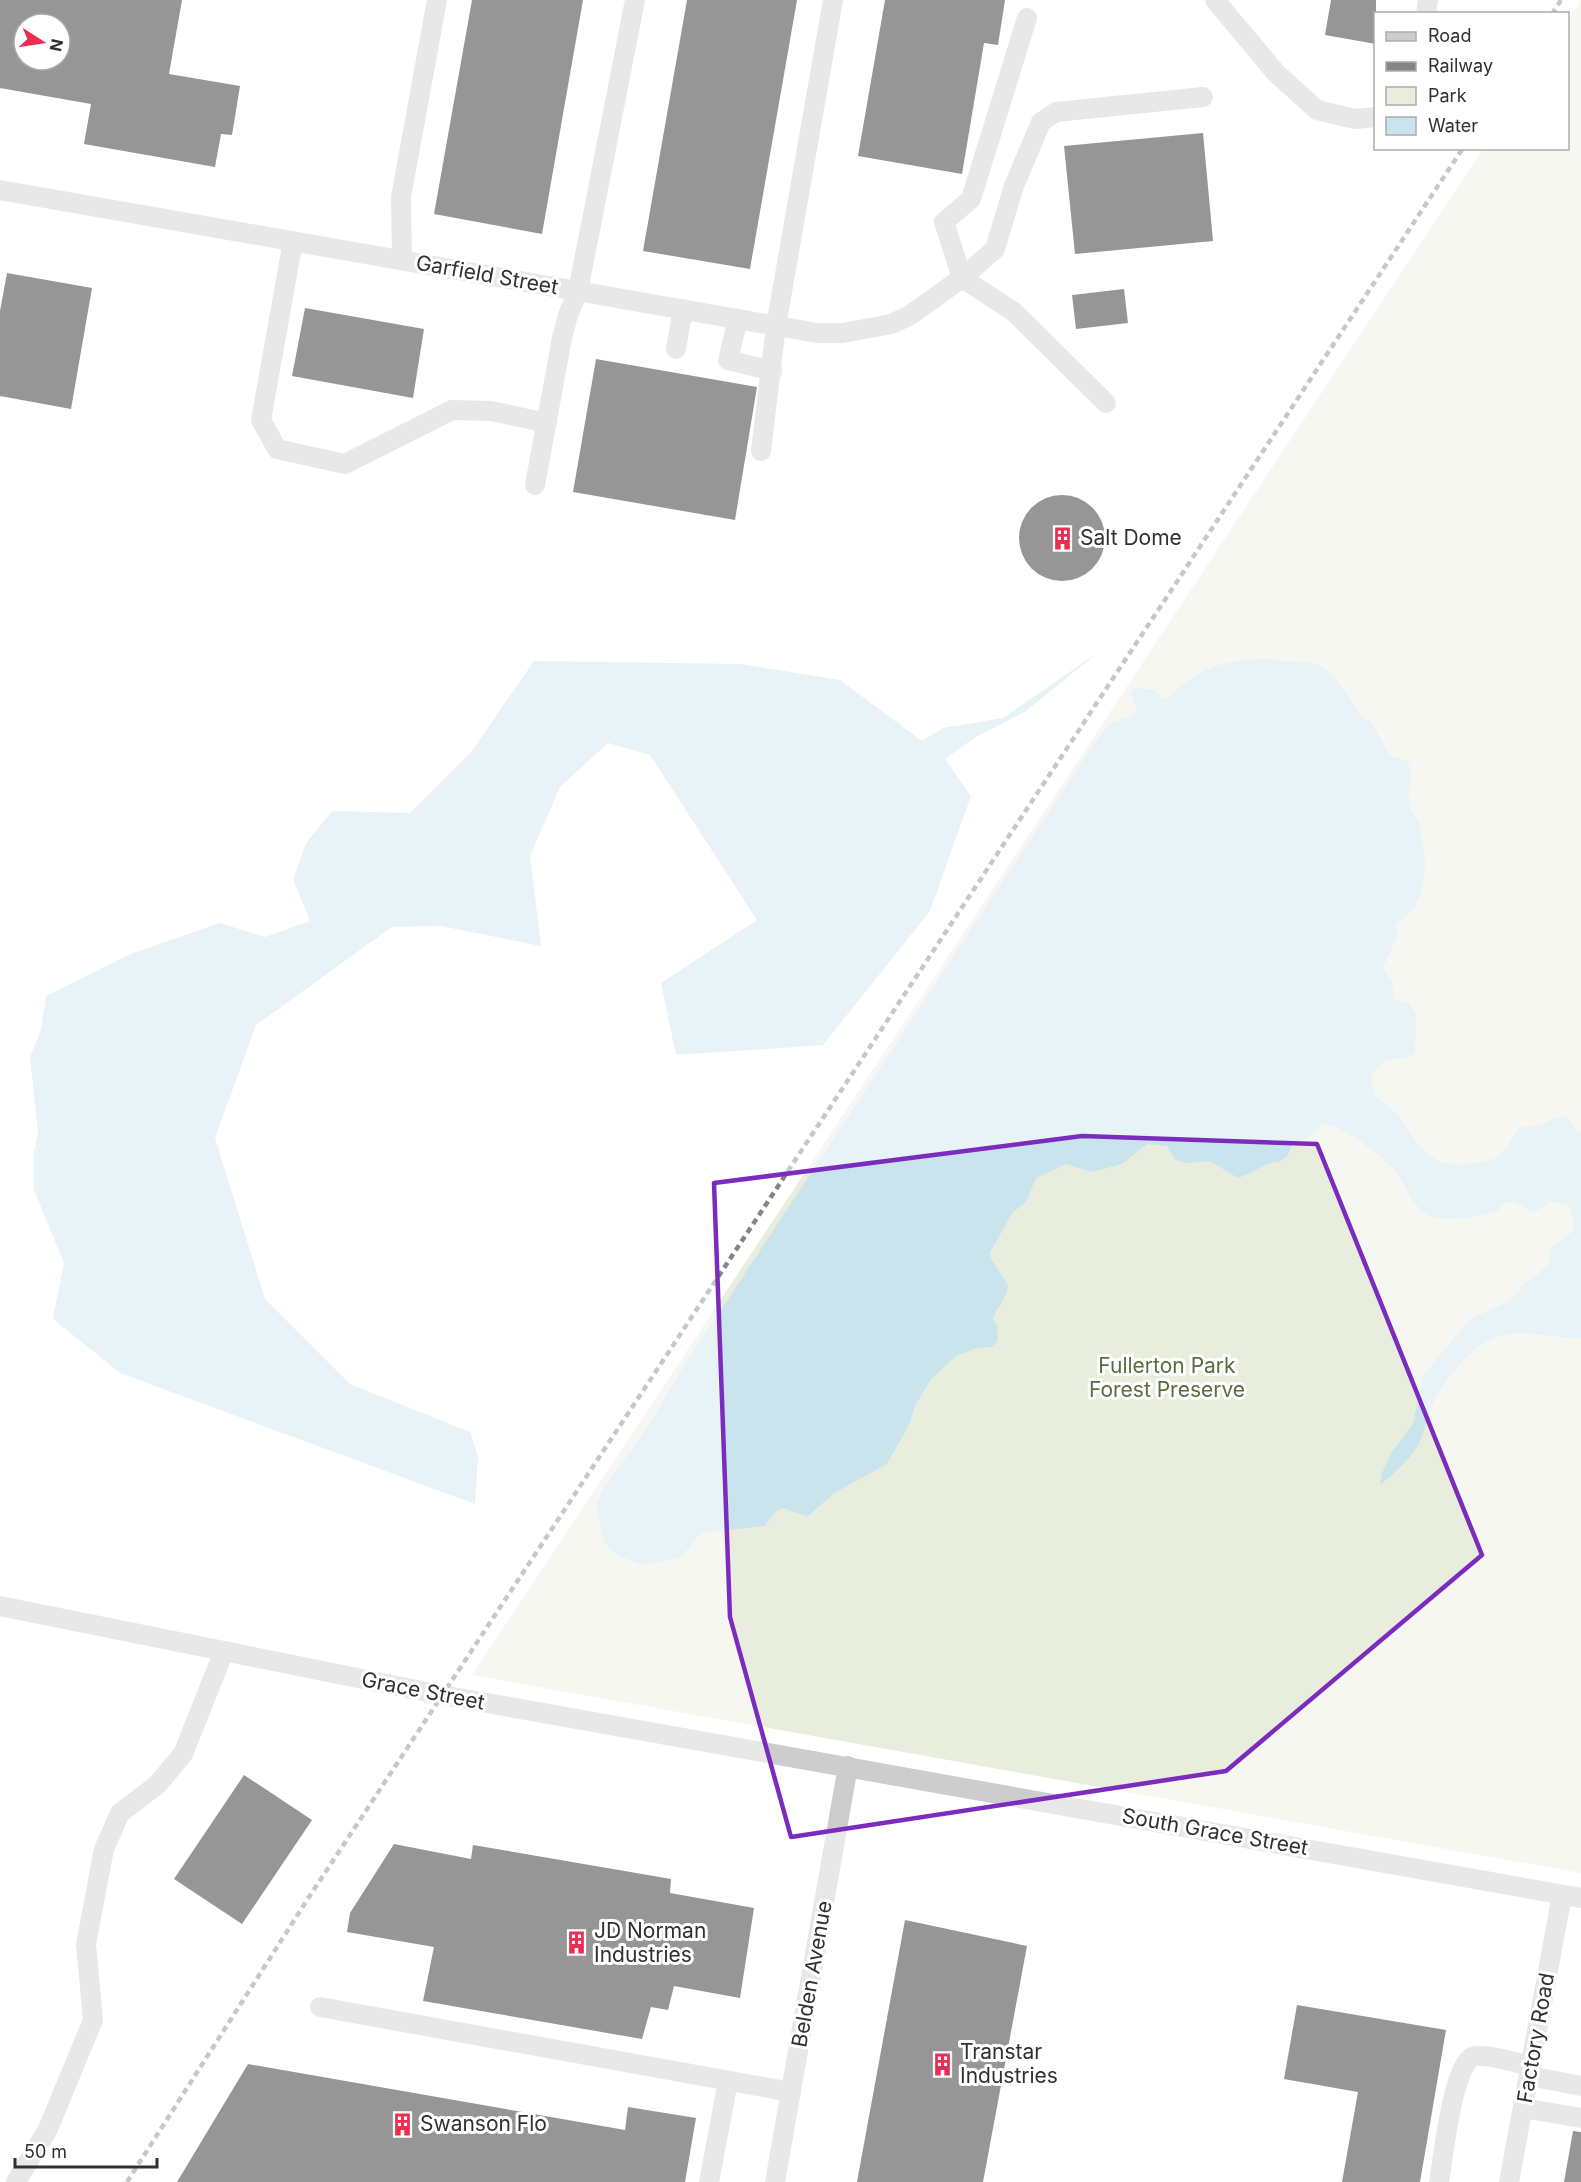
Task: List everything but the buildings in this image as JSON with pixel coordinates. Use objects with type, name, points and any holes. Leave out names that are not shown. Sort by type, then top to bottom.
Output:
[{"type":"street","points":[[402,260],[401,197],[437,0]]},
{"type":"street","points":[[535,484],[562,338],[578,291],[635,0]]},
{"type":"street","points":[[761,451],[776,326],[832,0]]},
{"type":"street","points":[[1215,0],[1276,73],[1317,110],[1355,119],[1374,117]]},
{"type":"street","points":[[1027,18],[971,199],[944,222],[962,278],[1014,312],[1106,404]]},
{"type":"street","name":"Garfield Street","points":[[0,190],[776,326],[818,333],[843,333],[891,324],[909,316],[962,278],[995,249],[1014,186],[1041,122],[1056,112],[1203,97]]},
{"type":"street","points":[[292,240],[261,420],[277,449],[345,464],[452,410],[490,411],[547,423]]},
{"type":"street","points":[[676,349],[683,309]]},
{"type":"street","points":[[738,319],[728,360],[772,371]]},
{"type":"street","name":"Grace Street","points":[[0,1606],[442,1695],[848,1766]]},
{"type":"street","points":[[16,2182],[48,2129],[93,2020],[86,1944],[104,1849],[120,1813],[158,1785],[183,1754],[224,1651]]},
{"type":"street","name":"South Grace Street","points":[[848,1766],[1571,1896]]},
{"type":"street","name":"Belden Avenue","points":[[775,2182],[848,1766]]},
{"type":"street","name":"Factory Road","points":[[1509,2182],[1529,2071],[1571,1896]]},
{"type":"street","points":[[321,2007],[791,2092]]},
{"type":"street","points":[[1439,2182],[1458,2077],[1466,2061],[1475,2056],[1581,2086]]},
{"type":"street","points":[[710,2182],[728,2081]]},
{"type":"street","points":[[1523,2108],[1581,2118]]},
{"type":"highlighted area","points":[[1082,1136],[1317,1144],[1482,1555],[1226,1771],[791,1837],[730,1617],[714,1183]]},
{"type":"green space","name":"Fullerton Park Forest Preserve","points":[[1581,0],[1581,1873],[472,1675],[1482,150],[1569,150],[1569,19]]},
{"type":"water","points":[[1100,651],[1026,711],[974,738],[945,759],[971,796],[930,911],[823,1045],[676,1055],[661,983],[757,920],[650,755],[608,743],[560,787],[530,856],[541,946],[441,926],[392,927],[256,1025],[215,1138],[265,1299],[350,1384],[470,1432],[478,1456],[475,1504],[120,1373],[53,1319],[64,1263],[34,1190],[34,1152],[38,1133],[30,1057],[41,1030],[46,996],[133,953],[220,923],[265,937],[310,921],[293,879],[306,843],[332,811],[410,813],[471,752],[534,661],[740,664],[840,680],[922,741],[943,728],[1003,718]]},
{"type":"water","points":[[1267,658],[1309,662],[1325,669],[1347,694],[1363,719],[1369,720],[1391,756],[1405,760],[1410,768],[1408,800],[1417,820],[1424,849],[1424,878],[1416,904],[1408,915],[1396,923],[1398,934],[1383,967],[1387,976],[1392,979],[1394,1000],[1408,1003],[1416,1015],[1415,1053],[1403,1058],[1388,1059],[1378,1067],[1371,1075],[1374,1094],[1398,1115],[1427,1154],[1444,1163],[1468,1164],[1493,1159],[1504,1152],[1521,1127],[1534,1126],[1560,1117],[1566,1116],[1577,1131],[1581,1132],[1581,1338],[1512,1334],[1491,1339],[1480,1346],[1459,1365],[1435,1399],[1422,1436],[1414,1451],[1380,1485],[1382,1473],[1392,1452],[1413,1424],[1423,1376],[1470,1319],[1510,1301],[1525,1283],[1547,1267],[1552,1247],[1572,1232],[1574,1221],[1568,1205],[1549,1201],[1542,1208],[1532,1212],[1511,1202],[1484,1215],[1437,1218],[1428,1215],[1415,1204],[1398,1175],[1378,1155],[1350,1134],[1323,1124],[1312,1135],[1292,1145],[1288,1155],[1279,1162],[1268,1164],[1238,1178],[1210,1161],[1188,1163],[1175,1160],[1167,1146],[1147,1144],[1122,1164],[1092,1172],[1066,1164],[1036,1178],[1026,1202],[1013,1212],[990,1252],[991,1259],[1008,1285],[993,1320],[998,1328],[997,1342],[991,1347],[977,1348],[956,1356],[931,1379],[887,1464],[834,1493],[808,1516],[780,1509],[765,1526],[701,1533],[680,1558],[642,1565],[615,1554],[604,1542],[596,1504],[606,1485],[646,1430],[682,1369],[1093,745],[1111,723],[1133,716],[1137,708],[1131,693],[1135,688],[1154,690],[1161,698],[1166,699],[1190,679],[1212,668],[1236,661]]},
{"type":"railway","points":[[1553,12],[1561,0]]},
{"type":"railway","points":[[127,2182],[309,1897],[1462,150]]},
{"type":"place","name":"Salt Dome","points":[[1062,538]]},
{"type":"place","name":"JD Norman Industries","points":[[576,1943]]},
{"type":"place","name":"Transtar Industries","points":[[942,2064]]},
{"type":"place","name":"Swanson Flo","points":[[402,2124]]}]
